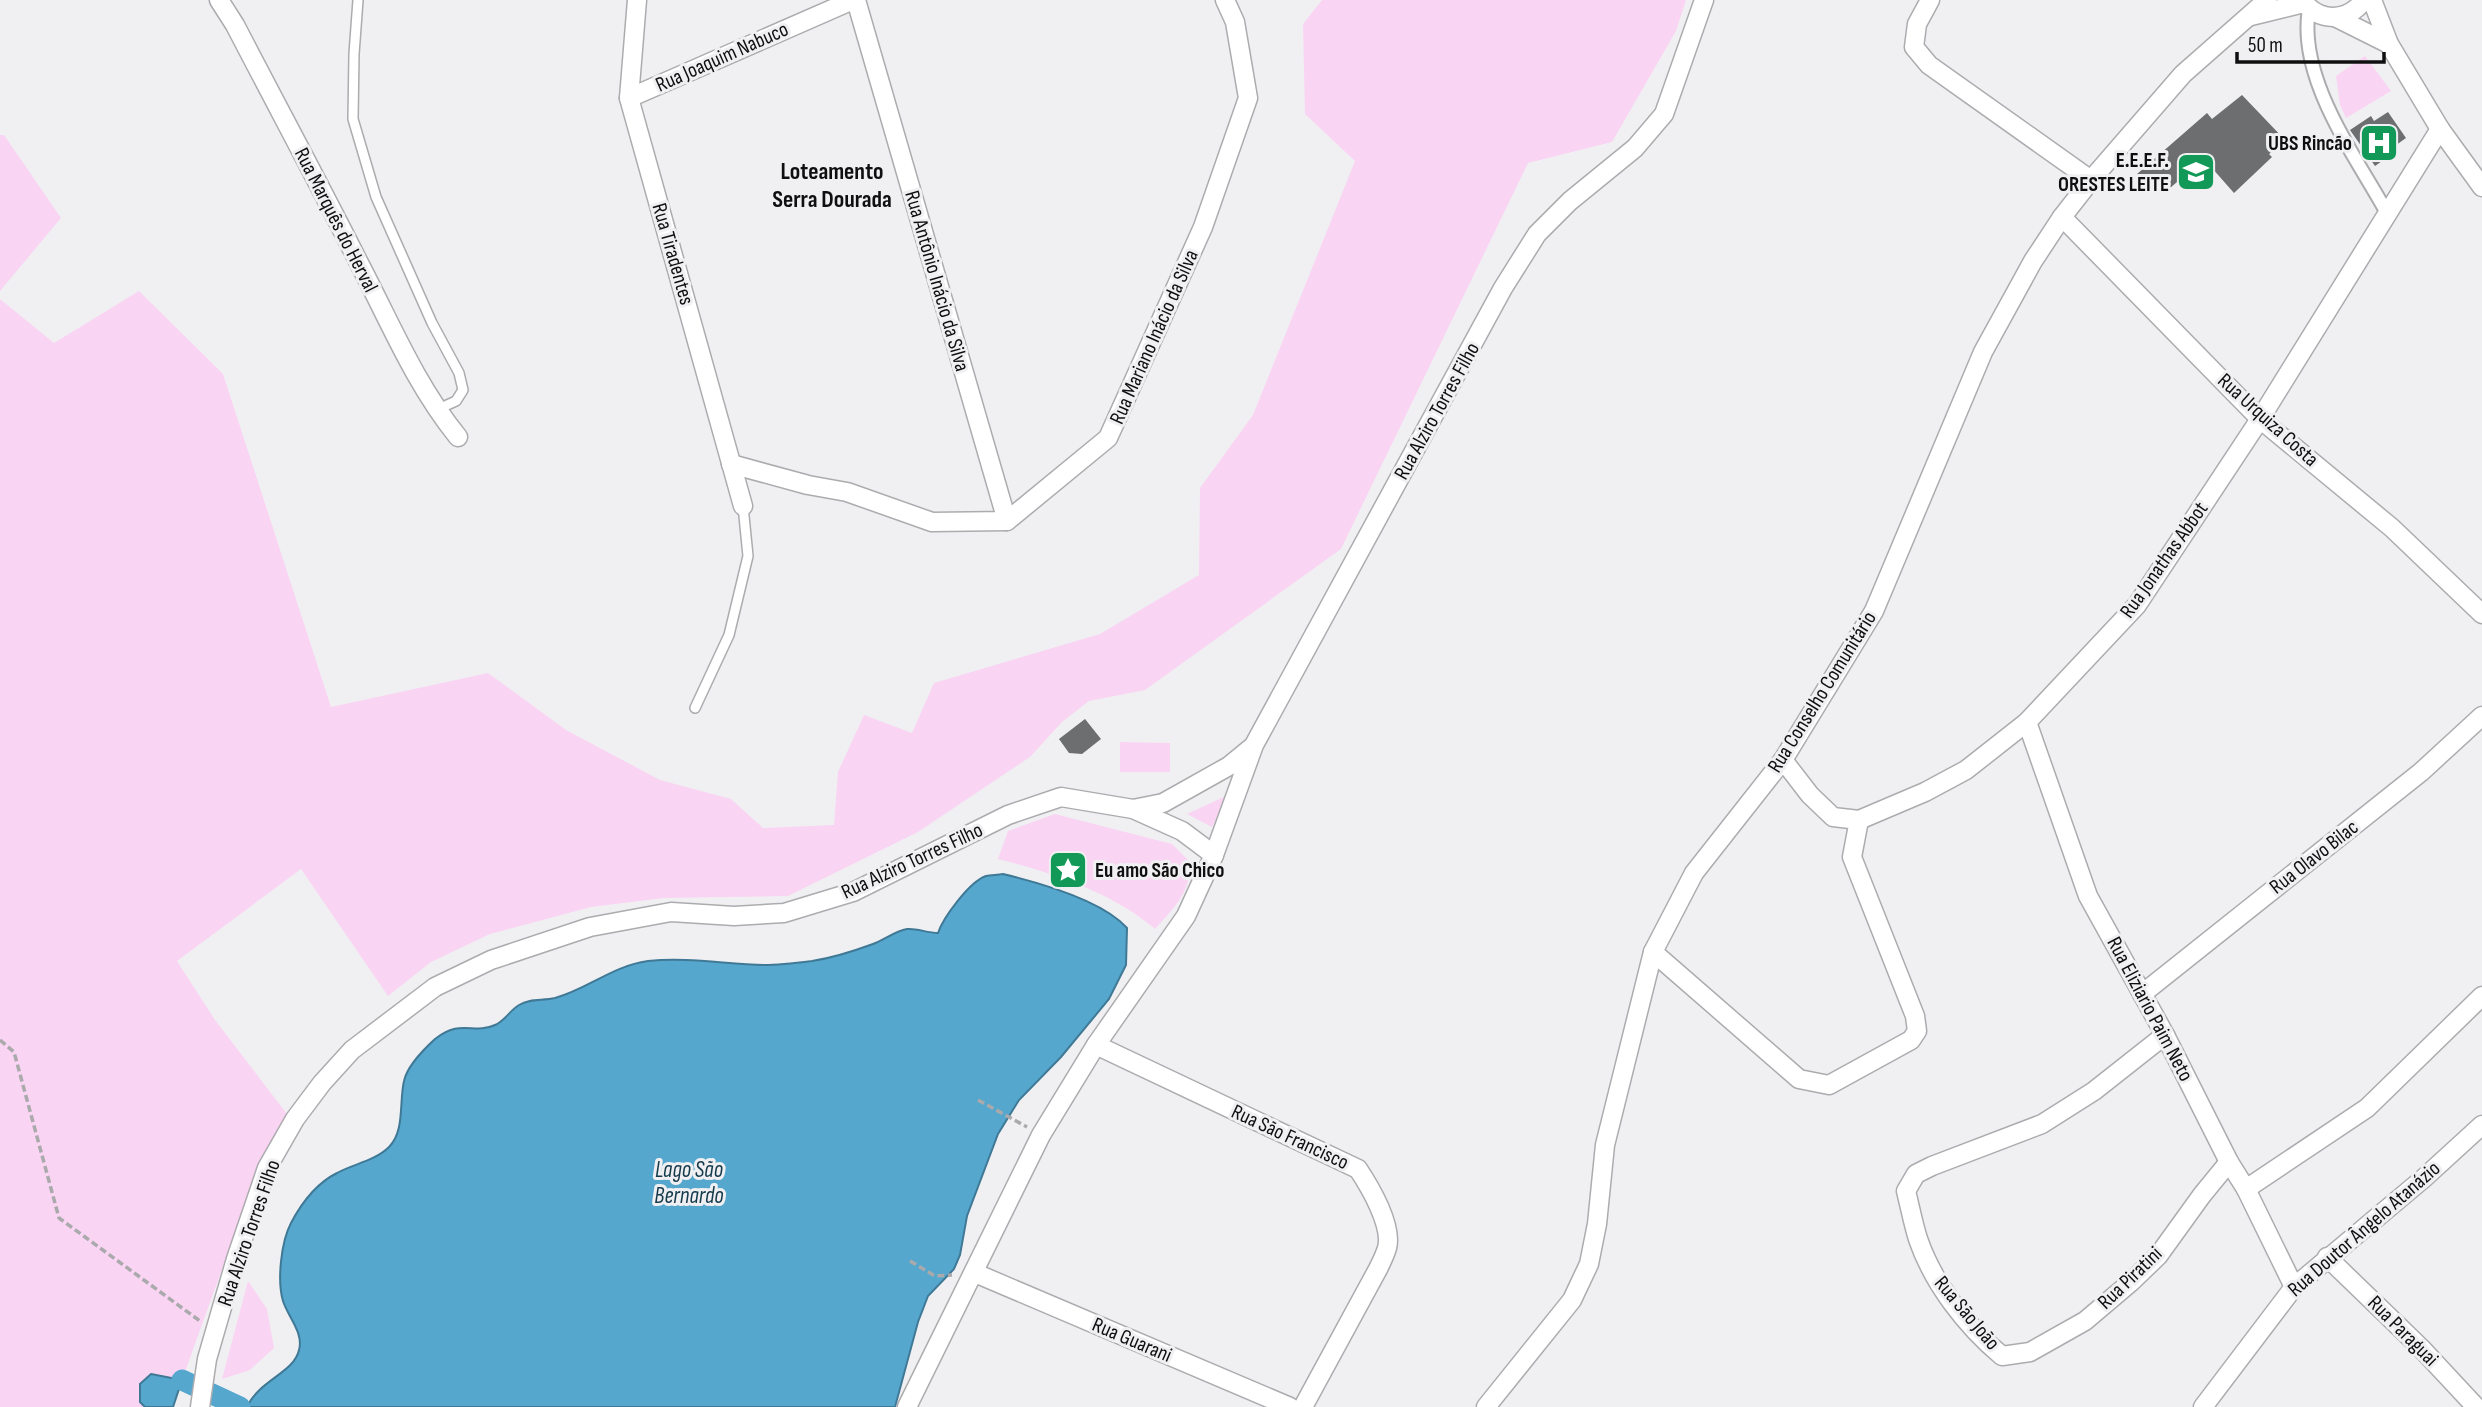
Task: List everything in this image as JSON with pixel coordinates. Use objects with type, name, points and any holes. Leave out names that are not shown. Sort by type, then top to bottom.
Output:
[{"type":"street","name":"Rua Marquês do Herval","points":[[219,0],[235,25],[360,264],[413,372],[436,410],[458,437]]},
{"type":"street","name":"Rua Tiradentes","points":[[637,0],[629,98],[743,506]]},
{"type":"street","name":"Rua Joaquim Nabuco","points":[[629,98],[855,0]]},
{"type":"street","name":"Rua Antônio Inácio da Silva","points":[[855,0],[1007,521]]},
{"type":"street","name":"Rua Mariano Inácio da Silva","points":[[1007,521],[1108,438],[1203,227],[1248,98],[1235,22],[1224,0]]},
{"type":"street","name":"Rua Alziro Torres Filho","points":[[907,1407],[1041,1135],[1096,1045],[1186,916],[1214,855],[1254,745],[1503,288],[1537,234],[1570,201],[1635,148],[1664,114],[1704,0]]},
{"type":"street","points":[[1930,0],[1917,24],[1914,47],[1929,65],[2091,180]]},
{"type":"street","name":"Rua Conselho Comunitário","points":[[1486,1407],[1572,1300],[1589,1264],[1597,1224],[1605,1144],[1653,952],[1694,873],[1783,760],[1874,611],[1983,352],[2033,261],[2091,180],[2183,74],[2267,0]]},
{"type":"street","points":[[2337,18],[2349,15],[2359,8],[2364,0]]},
{"type":"street","points":[[2372,0],[2389,44],[2440,129],[2482,187]]},
{"type":"street","points":[[2305,4],[2322,16],[2337,18],[2389,44]]},
{"type":"street","points":[[2305,4],[2310,59],[2318,88],[2387,213]]},
{"type":"street","name":"Rua Conselho Comunitário","points":[[2248,16],[2305,4]]},
{"type":"street","name":"Rua Jonathas Abbot","points":[[1859,820],[1925,792],[1966,770],[2027,722],[2137,606],[2260,419],[2440,129]]},
{"type":"street","name":"Rua Urquiza Costa","points":[[2062,217],[2260,419],[2392,528],[2482,614]]},
{"type":"street","points":[[731,464],[808,485],[847,492],[932,522],[1007,521]]},
{"type":"street","name":"Rua Olavo Bilac","points":[[2142,994],[2421,772],[2482,716]]},
{"type":"street","name":"Rua Eliziario Paim Neto","points":[[2027,722],[2088,896],[2165,1035],[2294,1287]]},
{"type":"street","points":[[1133,809],[1163,803],[1229,766],[1254,745]]},
{"type":"street","points":[[1653,952],[1799,1079],[1829,1084],[1910,1040],[1917,1031],[1915,1016],[1852,857],[1859,820],[1833,817],[1810,795],[1783,760]]},
{"type":"street","name":"Rua Alziro Torres Filho","points":[[200,1407],[207,1359],[236,1259],[267,1168],[295,1119],[322,1083],[352,1050],[435,987],[491,960],[590,927],[671,912],[734,916],[784,914],[853,892],[1008,815],[1061,797],[1133,809],[1182,831],[1214,855]]},
{"type":"street","points":[[2246,1189],[2367,1108],[2482,996]]},
{"type":"street","name":"Rua São João","points":[[2002,1356],[1986,1342],[1934,1276],[1918,1238],[1906,1191],[1916,1174],[1932,1166],[2042,1124],[2094,1091],[2165,1035]]},
{"type":"street","name":"Rua São Francisco","points":[[1096,1045],[1358,1169],[1372,1191],[1385,1223],[1388,1246],[1303,1407]]},
{"type":"street","name":"Rua Doutor Ângelo Atanázio","points":[[2203,1407],[2294,1287],[2424,1178],[2482,1125]]},
{"type":"street","name":"Rua Piratini","points":[[2002,1356],[2030,1352],[2085,1321],[2131,1282],[2158,1256],[2229,1162]]},
{"type":"street","name":"Rua Paraguai","points":[[2327,1258],[2421,1348],[2476,1407]]},
{"type":"street","name":"Rua Guarani","points":[[975,1273],[1290,1407]]},
{"type":"lane","points":[[358,0],[353,119],[376,197],[432,323],[459,373],[463,390],[456,401],[436,410]]},
{"type":"lane","points":[[695,708],[729,635],[748,556],[743,506]]},
{"type":"path","points":[[0,1041],[14,1052],[59,1218],[216,1332]]},
{"type":"path","points":[[978,1100],[1041,1135]]},
{"type":"path","points":[[910,1261],[935,1276],[975,1273]]},
{"type":"shaded area","points":[[1322,0],[1686,0],[1676,31],[1612,142],[1528,163],[1341,549],[1145,690],[1089,701],[1062,722],[1030,757],[918,832],[788,896],[664,898],[591,907],[490,934],[431,962],[388,996],[301,869],[177,961],[215,1020],[287,1114],[260,1164],[182,1380],[151,1374],[140,1402],[145,1407],[0,1407],[0,299],[54,343],[139,291],[223,374],[331,707],[488,673],[566,730],[660,780],[731,799],[763,828],[834,825],[838,772],[864,715],[912,733],[934,683],[1100,634],[1199,575],[1200,488],[1253,415],[1355,161],[1305,114],[1303,24]]},
{"type":"shaded area","points":[[2365,56],[2391,91],[2346,118],[2340,105],[2336,76]]},
{"type":"shaded area","points":[[0,135],[4,135],[61,218],[0,291]]},
{"type":"shaded area","points":[[1120,742],[1170,743],[1170,772],[1120,772]]},
{"type":"shaded area","points":[[1228,795],[1212,827],[1187,814]]},
{"type":"shaded area","points":[[1055,814],[1172,844],[1191,863],[1184,892],[1175,907],[1155,929],[1121,905],[1081,885],[998,859],[1008,831]]},
{"type":"shaded area","points":[[248,1281],[267,1309],[274,1348],[250,1370],[222,1379]]},
{"type":"water","name":"Lago São Bernardo","points":[[1003,874],[1070,894],[1116,918],[1127,928],[1126,965],[1109,999],[1061,1057],[1019,1100],[998,1134],[967,1216],[960,1255],[954,1269],[928,1296],[918,1322],[895,1407],[247,1407],[259,1390],[290,1365],[299,1350],[299,1337],[285,1307],[280,1283],[282,1251],[291,1223],[305,1201],[323,1182],[343,1170],[377,1156],[389,1147],[399,1125],[406,1076],[417,1058],[435,1039],[452,1029],[487,1028],[502,1021],[523,1003],[567,994],[623,968],[648,961],[764,965],[794,963],[851,952],[907,929],[938,933],[951,910],[972,885],[986,876]]},
{"type":"water","points":[[151,1374],[182,1380],[173,1407],[145,1407],[140,1402],[140,1384]]},
{"type":"building","points":[[2242,95],[2286,141],[2269,154],[2272,157],[2234,193],[2204,159],[2163,194],[2156,186],[2149,190],[2137,174],[2207,113],[2212,119]]},
{"type":"building","name":"UBS Rincão","points":[[2388,112],[2406,138],[2392,148],[2395,152],[2375,166],[2350,130],[2371,116],[2374,121]]},
{"type":"building","points":[[1085,719],[1101,739],[1082,754],[1069,753],[1059,739]]},
{"type":"waterway","points":[[182,1380],[240,1407]]},
{"type":"place","name":"UBS Rincão","points":[[2379,143]]},
{"type":"place","name":"E.E.E.F. ORESTES LEITE","points":[[2196,172]]},
{"type":"place","name":"Eu amo São Chico","points":[[1068,870]]},
{"type":"district","name":"Loteamento Serra Dourada","points":[[832,185]]}]
